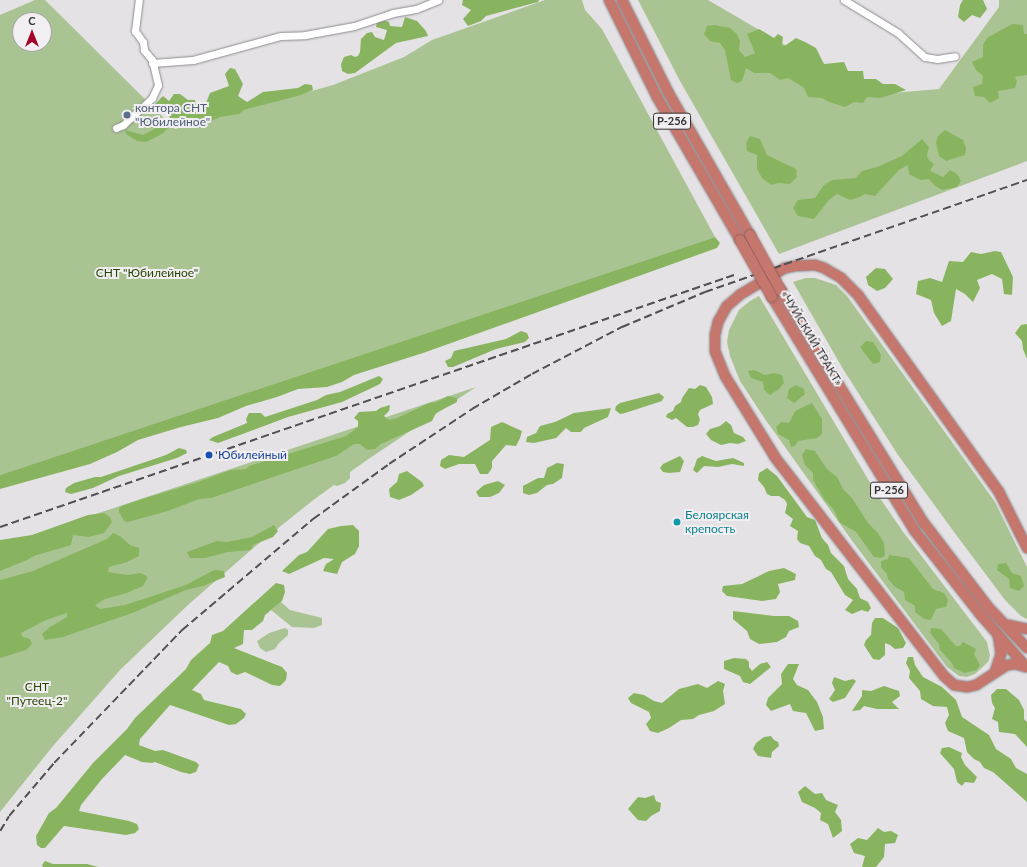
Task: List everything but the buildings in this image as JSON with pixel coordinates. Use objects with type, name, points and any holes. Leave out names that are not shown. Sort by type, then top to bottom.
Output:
[{"type":"highway","name":"«ЧУЙСКИЙ ТРАКТ»","points":[[609,0],[658,97],[772,297],[914,530],[998,635],[1027,668]]},
{"type":"highway","name":"«ЧУЙСКИЙ ТРАКТ»","points":[[622,0],[668,92],[781,291],[924,523],[989,608],[1027,648]]},
{"type":"highway","points":[[1027,548],[999,492],[858,295],[841,278],[824,268],[814,265],[785,268],[741,294],[727,306],[716,328],[715,351],[725,376],[775,457],[944,676],[954,685],[966,687],[976,685],[1010,664],[1027,668]]},
{"type":"highway","points":[[1006,625],[1027,629]]},
{"type":"highway","points":[[995,672],[1001,654],[998,635]]},
{"type":"street","points":[[116,128],[123,125],[152,98],[158,85],[152,63],[135,31],[138,0]]},
{"type":"street","points":[[152,63],[193,60],[281,36],[305,35],[354,26],[393,13],[416,9],[438,0]]},
{"type":"street","points":[[844,0],[898,33],[925,57],[937,59],[955,56]]},
{"type":"green space","name":"СНТ \"Юбилейное\"","points":[[35,0],[45,0],[175,129],[333,85],[404,57],[432,40],[545,0],[582,0],[585,10],[602,29],[715,237],[0,475],[0,15]]},
{"type":"green space","points":[[463,0],[539,0],[538,2],[486,16],[481,21],[468,26],[463,19],[471,10],[462,5]]},
{"type":"green space","points":[[638,0],[708,0],[870,95],[939,89],[999,7],[999,0],[1027,0],[1027,161],[779,254],[680,81]]},
{"type":"green space","points":[[963,0],[983,0],[987,9],[980,18],[972,15],[964,22],[958,17],[960,5]]},
{"type":"green space","points":[[405,17],[417,21],[426,31],[428,36],[396,43],[355,73],[348,74],[342,71],[341,64],[344,57],[351,55],[355,57],[358,56],[360,52],[361,39],[367,33],[372,32],[375,37],[384,40],[387,30],[376,27],[377,22],[383,20],[389,22],[390,26],[402,27]]},
{"type":"green space","points":[[1012,24],[1023,25],[1024,34],[1027,34],[1027,75],[1015,77],[1017,81],[1015,88],[998,91],[999,98],[990,103],[984,97],[975,96],[973,87],[982,84],[983,76],[976,70],[972,62],[983,57],[983,45],[987,38]]},
{"type":"green space","points":[[714,25],[730,28],[737,34],[740,41],[739,50],[745,57],[755,53],[747,34],[759,29],[774,38],[778,34],[783,37],[782,46],[796,38],[805,42],[816,48],[824,64],[844,62],[848,71],[863,71],[864,79],[876,79],[883,84],[895,84],[906,90],[880,98],[867,97],[863,103],[854,102],[845,107],[822,98],[808,97],[804,88],[798,84],[788,78],[780,80],[770,73],[754,73],[746,68],[742,81],[737,83],[731,80],[725,50],[720,43],[710,41],[704,34],[707,26]]},
{"type":"green space","points":[[230,68],[235,69],[243,84],[238,96],[247,102],[263,92],[298,88],[305,84],[312,85],[313,90],[301,95],[244,110],[239,114],[220,117],[205,124],[178,127],[173,123],[162,134],[146,142],[137,141],[126,134],[125,130],[143,135],[171,120],[167,111],[155,104],[163,96],[169,101],[174,94],[180,94],[188,100],[195,100],[195,112],[202,113],[210,93],[229,86],[225,74]]},
{"type":"green space","points":[[945,130],[963,140],[966,148],[965,155],[946,161],[939,156],[936,143],[938,136]]},
{"type":"green space","points":[[750,136],[760,139],[767,155],[796,169],[797,177],[790,184],[779,183],[771,185],[762,178],[757,169],[757,155],[747,151],[746,143]]},
{"type":"green space","points":[[922,139],[929,147],[927,155],[928,159],[934,164],[930,171],[943,177],[950,170],[957,174],[961,181],[957,187],[942,190],[935,186],[929,179],[920,180],[909,174],[908,165],[899,170],[875,196],[865,194],[850,200],[837,194],[829,200],[814,219],[798,216],[793,208],[798,200],[815,198],[824,185],[832,180],[856,178],[862,171],[877,167],[902,156]]},
{"type":"green space","points":[[715,237],[720,243],[717,248],[423,353],[354,375],[342,382],[327,387],[298,389],[246,406],[218,418],[138,440],[117,452],[90,464],[0,489],[0,475]]},
{"type":"green space","points":[[995,251],[1001,252],[1013,277],[1012,295],[1004,294],[1002,279],[992,274],[977,280],[980,288],[973,302],[965,294],[956,289],[951,321],[942,326],[934,313],[931,300],[916,294],[918,281],[930,278],[942,282],[949,261],[963,262],[971,252],[981,254]]},
{"type":"green space","points":[[876,268],[885,269],[893,279],[885,288],[877,291],[868,285],[866,277]]},
{"type":"green space","points":[[806,278],[815,278],[836,285],[847,296],[995,502],[1027,567],[1027,619],[1021,616],[1005,600],[898,455],[843,369],[793,282]]},
{"type":"green space","points":[[759,296],[875,491],[904,533],[987,642],[990,656],[988,662],[975,674],[967,677],[959,676],[947,667],[853,542],[765,419],[740,381],[730,356],[727,342],[729,330],[739,310]]},
{"type":"green space","points":[[1027,324],[1027,359],[1022,341],[1015,333],[1021,325]]},
{"type":"green space","points":[[521,331],[527,333],[529,338],[525,342],[496,349],[453,367],[448,367],[445,361],[451,358],[454,351],[506,339]]},
{"type":"green space","points":[[866,341],[873,342],[877,348],[881,355],[880,362],[873,364],[860,347]]},
{"type":"green space","points":[[754,370],[765,375],[774,373],[782,375],[784,383],[779,389],[770,395],[764,390],[763,382],[751,378],[748,371]]},
{"type":"green space","points":[[379,376],[383,379],[380,384],[342,402],[288,417],[218,443],[209,440],[247,423],[246,419],[249,413],[261,413],[265,417],[317,400],[326,395],[340,392]]},
{"type":"green space","points":[[700,385],[706,387],[712,397],[713,404],[700,410],[698,414],[700,420],[698,425],[687,427],[676,418],[672,420],[666,417],[667,414],[673,411],[675,406],[681,402],[689,388],[695,389]]},
{"type":"green space","points":[[796,385],[804,389],[805,394],[794,403],[787,398],[789,389]]},
{"type":"green space","name":"СНТ \"Путеец-2\"","points":[[476,387],[350,472],[350,478],[345,483],[337,486],[334,485],[312,501],[251,550],[189,604],[120,670],[53,746],[0,812],[0,546]]},
{"type":"green space","points":[[659,393],[664,397],[662,401],[620,414],[615,410],[616,406],[620,403]]},
{"type":"green space","points":[[448,396],[457,398],[457,402],[436,413],[432,421],[381,444],[375,449],[367,450],[360,444],[354,444],[336,456],[211,498],[199,499],[168,511],[128,522],[124,521],[119,512],[119,508],[122,506],[139,500],[231,470],[246,469],[249,466],[346,436],[358,427],[358,421],[354,418],[359,412],[376,411],[390,405],[389,411],[384,416],[389,420],[397,418],[429,403],[437,402]]},
{"type":"green space","points":[[812,403],[822,419],[822,434],[817,438],[798,441],[795,446],[791,447],[789,440],[778,434],[776,427],[781,422],[789,423],[795,411]]},
{"type":"green space","points":[[611,408],[608,417],[584,428],[581,432],[571,432],[566,428],[556,438],[534,443],[526,442],[527,437],[536,433],[540,426],[555,422],[574,413]]},
{"type":"green space","points":[[726,421],[731,425],[734,433],[743,437],[746,441],[738,444],[730,443],[721,445],[711,440],[706,434],[710,429],[720,426]]},
{"type":"green space","points":[[502,422],[522,431],[516,446],[506,445],[492,461],[492,468],[488,474],[480,474],[475,464],[459,464],[445,469],[440,466],[441,460],[449,455],[464,457],[490,440],[491,427]]},
{"type":"green space","points":[[179,448],[186,450],[187,453],[177,458],[119,476],[93,488],[71,494],[65,492],[66,488],[74,483],[95,477],[101,477],[166,455]]},
{"type":"green space","points":[[806,449],[815,451],[827,469],[837,477],[843,489],[852,498],[868,523],[878,533],[884,543],[885,555],[882,558],[874,557],[856,532],[839,522],[834,510],[824,499],[813,480],[813,473],[805,465],[802,455]]},
{"type":"green space","points":[[680,456],[684,461],[680,472],[663,472],[660,468],[663,464]]},
{"type":"green space","points":[[702,456],[716,461],[733,458],[744,463],[744,466],[732,464],[718,467],[704,466],[697,473],[693,470],[697,459]]},
{"type":"green space","points":[[557,463],[564,464],[562,478],[553,484],[547,485],[537,493],[529,495],[523,493],[523,486],[538,478],[544,478],[547,468]]},
{"type":"green space","points":[[767,468],[777,476],[807,517],[815,520],[822,538],[828,545],[831,553],[844,566],[848,579],[857,589],[860,598],[868,602],[871,608],[868,612],[862,610],[852,614],[845,610],[853,600],[845,595],[831,572],[826,569],[821,560],[815,556],[809,546],[800,543],[797,539],[798,531],[790,526],[793,519],[785,513],[787,504],[785,500],[779,496],[771,496],[767,494],[764,487],[758,480],[759,473]]},
{"type":"green space","points":[[407,471],[422,482],[424,486],[411,495],[399,500],[390,497],[389,489],[397,482],[399,474]]},
{"type":"green space","points":[[498,481],[505,485],[499,493],[490,497],[479,497],[476,492],[484,485]]},
{"type":"green space","points":[[104,513],[110,517],[112,522],[104,533],[89,537],[73,535],[71,545],[34,556],[0,571],[0,540],[32,535],[88,515]]},
{"type":"green space","points":[[274,525],[278,531],[273,537],[253,545],[251,550],[228,552],[205,558],[190,558],[187,552],[217,541],[227,542],[252,537]]},
{"type":"green space","points":[[353,525],[359,531],[359,546],[355,554],[342,562],[337,574],[323,571],[326,564],[334,559],[324,558],[289,574],[282,571],[299,555],[307,552],[328,529]]},
{"type":"green space","points":[[113,533],[120,536],[130,545],[139,548],[139,556],[127,562],[109,567],[108,572],[127,575],[141,573],[148,577],[143,586],[127,593],[105,599],[95,605],[100,609],[125,605],[186,585],[214,570],[224,571],[225,577],[203,586],[186,590],[132,613],[63,637],[45,640],[42,634],[50,627],[67,617],[67,613],[46,620],[21,633],[23,637],[30,639],[32,644],[26,650],[0,658],[0,580],[33,571],[107,539]]},
{"type":"green space","points":[[889,555],[909,558],[933,589],[944,593],[948,600],[946,607],[936,609],[931,620],[924,619],[915,612],[915,606],[905,600],[904,592],[894,586],[888,579],[887,574],[881,567],[881,561],[888,559]]},
{"type":"green space","points":[[1006,563],[1012,573],[1021,576],[1024,586],[1019,591],[1010,588],[1009,579],[997,570],[998,564]]},
{"type":"green space","points":[[784,568],[796,574],[795,580],[778,584],[780,592],[776,599],[762,601],[727,596],[722,591],[723,586],[742,584],[769,571]]},
{"type":"green space","points":[[276,583],[284,585],[285,592],[282,601],[265,615],[263,621],[252,630],[244,630],[243,644],[234,648],[282,667],[287,673],[286,680],[280,686],[272,685],[245,672],[237,675],[231,672],[228,666],[219,662],[192,690],[201,694],[204,700],[241,709],[246,714],[244,718],[236,724],[229,725],[170,705],[140,739],[139,745],[155,751],[163,750],[196,762],[199,765],[196,772],[190,774],[181,772],[155,762],[142,762],[125,755],[102,779],[81,805],[79,811],[129,821],[137,824],[139,829],[135,833],[126,835],[64,826],[45,848],[41,848],[37,845],[36,836],[49,813],[56,808],[93,763],[127,729],[135,718],[186,669],[191,660],[210,643],[212,635],[223,631]]},
{"type":"green space","points":[[281,602],[290,610],[322,618],[322,625],[314,628],[292,627],[271,610]]},
{"type":"green space","points":[[733,611],[774,616],[789,616],[798,621],[799,627],[789,631],[786,637],[777,642],[759,644],[750,639],[747,631],[733,619]]},
{"type":"green space","points":[[875,618],[883,618],[898,628],[906,643],[903,648],[895,649],[885,643],[885,655],[879,660],[873,659],[864,645],[866,640],[871,635],[872,623]]},
{"type":"green space","points":[[285,628],[288,630],[288,635],[275,649],[266,652],[260,648],[257,641],[269,633]]},
{"type":"green space","points":[[931,628],[941,629],[956,646],[960,646],[963,642],[976,649],[974,654],[980,665],[977,670],[964,673],[954,668],[952,663],[940,650],[939,644],[930,633]]},
{"type":"green space","points":[[908,657],[913,657],[915,665],[923,677],[942,687],[956,700],[962,717],[989,735],[996,749],[1011,759],[1016,768],[1027,774],[1027,802],[993,772],[984,768],[980,762],[974,759],[967,752],[964,738],[948,731],[945,723],[949,715],[947,707],[933,706],[921,699],[920,691],[909,678],[910,671],[906,663]]},
{"type":"green space","points":[[734,658],[746,659],[749,662],[749,667],[752,671],[760,664],[767,662],[771,667],[750,684],[743,682],[740,676],[724,669],[724,661]]},
{"type":"green space","points":[[788,664],[799,664],[793,679],[797,685],[808,690],[817,702],[823,717],[824,729],[815,731],[806,713],[793,711],[790,704],[771,711],[766,705],[768,698],[782,684],[781,674]]},
{"type":"green space","points":[[834,677],[845,681],[853,679],[856,681],[845,698],[833,702],[829,699],[835,690],[832,683]]},
{"type":"green space","points":[[718,681],[725,684],[723,691],[725,704],[714,711],[699,715],[693,719],[681,720],[658,733],[650,731],[646,724],[651,718],[649,712],[631,703],[628,698],[634,693],[644,695],[654,701],[662,703],[679,689],[698,684],[707,688]]},
{"type":"green space","points":[[884,686],[899,691],[900,696],[892,702],[899,709],[877,709],[864,706],[860,710],[852,711],[862,696],[862,690],[871,691]]},
{"type":"green space","points":[[997,689],[1006,689],[1019,700],[1024,710],[1024,719],[1027,722],[1027,747],[1015,734],[999,732],[998,722],[992,719],[995,708],[992,703],[991,695]]},
{"type":"green space","points":[[771,736],[778,742],[779,746],[772,752],[771,758],[758,756],[753,749],[756,743],[764,737]]},
{"type":"green space","points":[[949,747],[962,753],[961,757],[965,765],[977,777],[974,783],[965,782],[962,786],[957,782],[954,769],[940,753],[942,748]]},
{"type":"green space","points":[[805,786],[815,794],[822,793],[826,800],[838,805],[835,812],[841,820],[842,831],[833,838],[828,824],[820,820],[821,813],[815,808],[802,802],[798,792]]},
{"type":"green space","points":[[654,795],[656,801],[661,803],[660,811],[646,821],[638,820],[628,809],[638,797],[645,798]]},
{"type":"green space","points":[[878,828],[884,832],[891,831],[898,835],[895,843],[885,844],[884,857],[876,867],[862,867],[865,856],[854,853],[850,844],[858,838],[867,840]]},
{"type":"green space","points":[[45,861],[53,864],[87,864],[98,867],[43,867],[42,865]]},
{"type":"railway","points":[[0,831],[9,816],[54,763],[182,630],[313,519],[389,464],[472,409],[532,374],[622,327],[705,292],[1027,180]]},
{"type":"railway","points":[[0,527],[734,275]]},
{"type":"place","name":"контора СНТ \"Юбилейное\"","points":[[127,115]]},
{"type":"place","name":"Юбилейный","points":[[209,455]]},
{"type":"place","name":"Белоярская крепость","points":[[677,522]]}]
